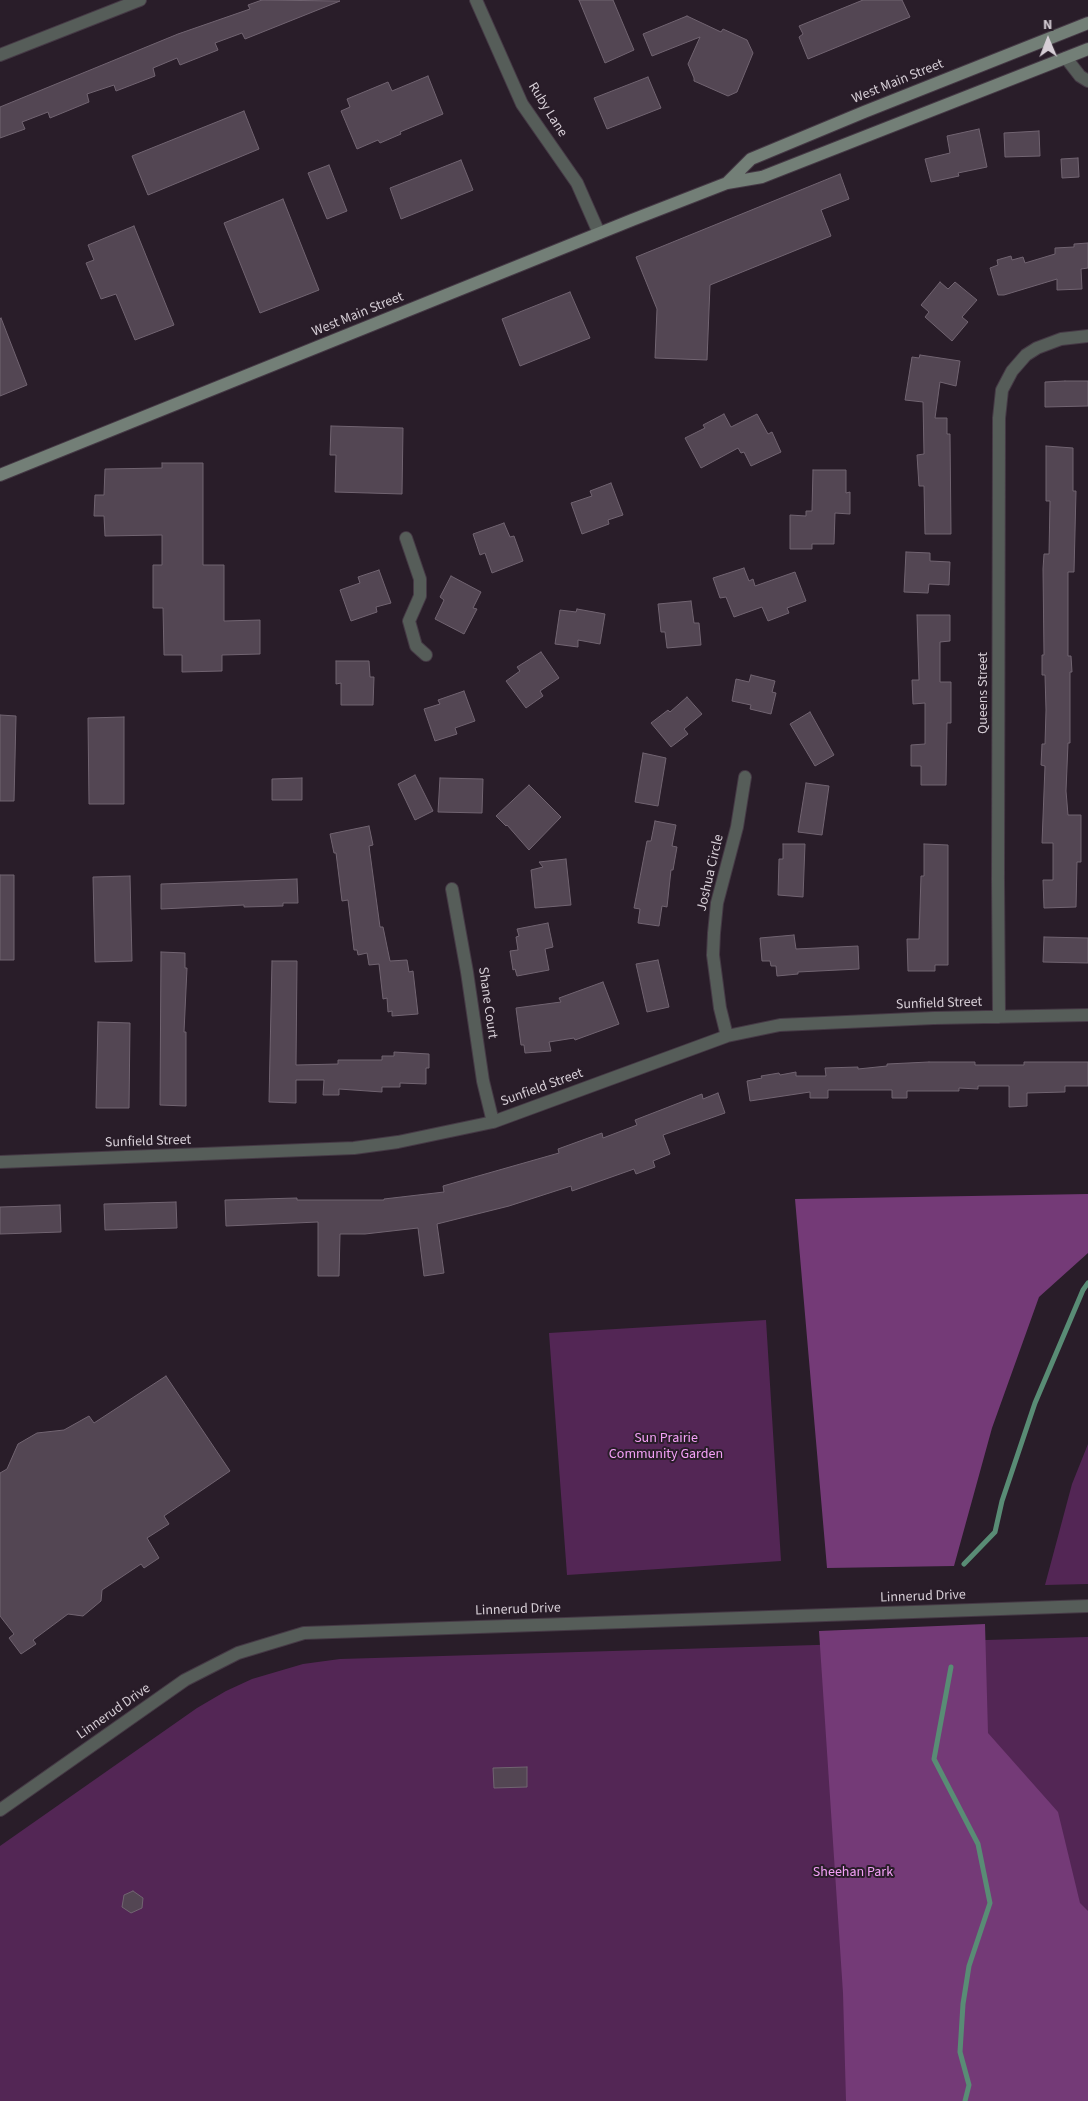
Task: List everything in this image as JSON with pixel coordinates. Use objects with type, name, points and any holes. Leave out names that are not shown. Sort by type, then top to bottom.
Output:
[{"type":"main road","name":"West Main Street","points":[[727,183],[751,159],[872,108],[1088,23]]},
{"type":"main road","name":"West Main Street","points":[[0,475],[599,233],[727,183],[762,177],[1088,49]]},
{"type":"street","points":[[0,55],[140,0]]},
{"type":"street","name":"Ruby Lane","points":[[476,0],[522,104],[577,183],[599,233]]},
{"type":"street","points":[[1066,58],[1080,76],[1088,81]]},
{"type":"street","name":"Queens Street","points":[[999,1017],[999,418],[1002,390],[1012,371],[1026,355],[1037,348],[1061,339],[1088,336]]},
{"type":"street","points":[[406,538],[420,579],[420,596],[409,621],[416,646],[426,655]]},
{"type":"street","name":"Joshua Circle","points":[[727,1036],[720,1008],[713,955],[714,933],[717,903],[737,827],[745,777]]},
{"type":"street","name":"Shane Court","points":[[452,889],[467,972],[483,1081],[492,1122]]},
{"type":"street","name":"Sunfield Street","points":[[0,1162],[354,1148],[398,1142],[492,1122],[727,1036],[780,1024],[1088,1015]]},
{"type":"street","name":"Linnerud Drive","points":[[0,1810],[185,1680],[238,1653],[304,1633],[1088,1606]]},
{"type":"green space","points":[[1088,1194],[1088,1253],[1039,1297],[992,1428],[954,1566],[827,1568],[795,1199]]},
{"type":"green space","name":"Sun Prairie Community Garden","points":[[766,1320],[781,1561],[567,1575],[549,1333]]},
{"type":"green space","points":[[1088,1444],[1088,1584],[1045,1585],[1072,1484]]},
{"type":"green space","points":[[985,1624],[988,1733],[1058,1812],[1080,1903],[1088,1911],[1088,2101],[846,2101],[843,1993],[819,1631]]},
{"type":"green space","name":"Sheehan Park","points":[[1088,1637],[1088,2101],[0,2101],[0,1846],[197,1708],[226,1691],[252,1679],[303,1664],[340,1659]]},
{"type":"building","points":[[262,0],[340,1],[245,39],[242,33],[215,43],[218,50],[180,65],[177,58],[153,68],[155,76],[116,91],[114,85],[87,94],[89,102],[50,118],[48,112],[22,122],[25,129],[0,138],[0,107],[178,34],[250,9],[248,5]]},
{"type":"building","points":[[579,0],[613,0],[634,50],[605,63]]},
{"type":"building","points":[[863,0],[902,0],[910,17],[808,59],[799,37],[803,34],[799,26]]},
{"type":"building","points":[[687,16],[721,32],[723,29],[747,40],[753,53],[737,92],[728,96],[694,81],[688,64],[700,37],[652,56],[643,34]]},
{"type":"building","points":[[428,76],[443,114],[400,132],[401,134],[380,143],[378,140],[357,149],[341,111],[350,107],[347,99],[388,82],[392,91]]},
{"type":"building","points":[[648,77],[661,108],[607,129],[594,98]]},
{"type":"building","points":[[244,111],[259,149],[148,195],[132,156]]},
{"type":"building","points":[[979,129],[987,167],[958,173],[959,176],[931,182],[925,159],[950,153],[947,136]]},
{"type":"building","points":[[1039,131],[1040,156],[1005,157],[1004,133]]},
{"type":"building","points":[[1078,158],[1079,177],[1062,178],[1061,159]]},
{"type":"building","points":[[461,160],[473,190],[401,219],[390,188]]},
{"type":"building","points":[[329,165],[347,211],[327,219],[308,173]]},
{"type":"building","points":[[840,174],[849,199],[821,210],[831,236],[710,285],[707,360],[655,358],[657,309],[636,257]]},
{"type":"building","points":[[283,199],[319,290],[260,313],[224,223]]},
{"type":"building","points":[[134,226],[174,325],[135,340],[116,294],[101,299],[86,263],[94,260],[88,245]]},
{"type":"building","points":[[1088,243],[1088,268],[1081,269],[1082,289],[1057,290],[1057,279],[1004,295],[998,295],[990,268],[998,265],[997,260],[1011,256],[1012,260],[1023,257],[1025,263],[1055,254],[1055,248],[1074,247],[1074,244]]},
{"type":"building","points":[[940,282],[948,289],[955,282],[977,300],[962,317],[968,322],[952,341],[925,317],[929,312],[921,305]]},
{"type":"building","points":[[570,292],[590,338],[520,366],[502,319]]},
{"type":"building","points":[[0,319],[27,385],[0,396]]},
{"type":"building","points":[[920,355],[960,361],[956,386],[940,382],[935,418],[947,418],[947,434],[950,434],[951,534],[925,534],[924,486],[919,486],[917,455],[924,454],[923,402],[905,400],[912,357],[919,358]]},
{"type":"building","points":[[1088,381],[1088,406],[1045,407],[1045,382]]},
{"type":"building","points":[[724,414],[731,427],[757,414],[768,434],[772,432],[781,452],[751,466],[744,452],[741,453],[738,448],[701,468],[685,438],[705,428],[703,425]]},
{"type":"building","points":[[331,426],[403,428],[402,494],[335,492],[336,455],[330,455]]},
{"type":"building","points":[[1046,446],[1073,448],[1073,491],[1076,491],[1074,572],[1068,572],[1068,656],[1071,656],[1072,672],[1070,672],[1070,743],[1068,743],[1066,791],[1068,815],[1081,815],[1081,862],[1077,862],[1076,907],[1044,908],[1043,880],[1053,880],[1053,843],[1042,843],[1045,766],[1041,765],[1042,744],[1045,744],[1046,710],[1045,675],[1042,675],[1042,655],[1044,655],[1043,569],[1044,554],[1049,554],[1050,501],[1046,501]]},
{"type":"building","points":[[162,463],[203,463],[203,565],[224,565],[224,621],[260,620],[260,654],[222,655],[222,671],[182,672],[182,655],[164,655],[163,608],[153,608],[153,565],[162,565],[162,535],[105,536],[104,516],[94,516],[95,495],[104,495],[105,469],[162,468]]},
{"type":"building","points":[[813,470],[846,470],[846,493],[850,492],[850,514],[835,513],[834,544],[812,544],[812,549],[790,549],[790,515],[806,516],[806,511],[812,511]]},
{"type":"building","points":[[611,483],[623,515],[608,520],[609,524],[582,534],[571,503],[592,496],[590,491]]},
{"type":"building","points":[[504,523],[510,537],[514,536],[523,561],[492,573],[485,553],[480,555],[473,534]]},
{"type":"building","points":[[906,552],[930,553],[930,561],[950,562],[949,585],[929,584],[928,593],[904,592]]},
{"type":"building","points":[[744,568],[749,581],[753,579],[755,586],[795,572],[806,601],[787,608],[789,613],[768,621],[762,607],[734,617],[726,597],[720,598],[713,578]]},
{"type":"building","points":[[379,570],[391,603],[376,607],[377,612],[351,621],[340,590],[360,583],[358,577]]},
{"type":"building","points":[[451,576],[481,592],[473,608],[477,609],[464,634],[435,619],[444,600],[440,597]]},
{"type":"building","points":[[691,601],[694,623],[699,623],[701,645],[667,648],[665,632],[661,632],[658,604]]},
{"type":"building","points":[[577,609],[605,614],[600,644],[578,640],[578,647],[555,644],[560,610],[576,612]]},
{"type":"building","points":[[917,615],[950,615],[950,641],[940,642],[940,682],[951,682],[951,723],[947,723],[946,785],[921,785],[921,766],[911,766],[911,745],[925,744],[925,703],[913,704],[912,680],[919,680]]},
{"type":"building","points":[[541,652],[559,678],[540,691],[543,696],[526,708],[506,681],[520,671],[517,667]]},
{"type":"building","points":[[336,661],[369,661],[370,677],[374,677],[373,705],[341,705],[341,683],[336,684]]},
{"type":"building","points":[[751,675],[775,681],[772,692],[776,693],[771,714],[750,709],[751,705],[732,701],[736,679],[749,682]]},
{"type":"building","points":[[464,691],[475,721],[455,728],[457,734],[435,741],[424,709],[440,704],[438,700]]},
{"type":"building","points":[[687,697],[702,714],[684,729],[688,734],[671,747],[651,723],[668,710],[670,712]]},
{"type":"building","points":[[810,712],[834,755],[815,766],[790,724]]},
{"type":"building","points":[[0,715],[16,716],[14,801],[0,801]]},
{"type":"building","points":[[124,717],[124,804],[89,804],[88,718]]},
{"type":"building","points":[[643,753],[666,758],[658,806],[635,802]]},
{"type":"building","points":[[415,775],[433,811],[415,820],[398,784]]},
{"type":"building","points":[[302,778],[302,800],[272,800],[272,779]]},
{"type":"building","points":[[440,778],[483,779],[482,813],[438,812]]},
{"type":"building","points":[[806,783],[829,786],[822,835],[798,832]]},
{"type":"building","points":[[529,785],[561,817],[529,850],[507,825],[496,816]]},
{"type":"building","points":[[655,821],[676,825],[672,846],[677,847],[673,870],[671,870],[667,907],[662,906],[659,926],[638,923],[640,909],[634,908],[647,841],[651,841]]},
{"type":"building","points":[[369,826],[373,845],[369,846],[380,927],[383,927],[390,961],[407,960],[409,972],[413,971],[418,1014],[392,1016],[392,1011],[388,1012],[387,998],[383,999],[379,964],[369,965],[367,953],[358,955],[357,950],[354,950],[348,900],[342,901],[336,853],[334,853],[330,834]]},
{"type":"building","points":[[783,844],[805,844],[803,897],[778,895],[779,859],[783,859]]},
{"type":"building","points":[[924,844],[948,845],[948,965],[935,965],[935,971],[908,971],[907,939],[919,939],[921,876],[924,876]]},
{"type":"building","points":[[566,859],[571,905],[535,908],[531,870],[543,867],[539,862]]},
{"type":"building","points":[[0,875],[14,875],[14,960],[0,960]]},
{"type":"building","points":[[130,876],[132,961],[95,962],[93,877]]},
{"type":"building","points":[[297,879],[298,903],[283,903],[283,906],[244,907],[244,905],[161,909],[161,884]]},
{"type":"building","points":[[548,923],[553,947],[545,949],[549,970],[517,976],[515,969],[513,970],[510,951],[518,950],[516,937],[519,936],[517,929]]},
{"type":"building","points":[[794,935],[796,949],[858,946],[859,969],[798,972],[798,974],[777,976],[776,966],[771,966],[770,961],[762,961],[760,938]]},
{"type":"building","points":[[1044,937],[1088,938],[1088,963],[1043,962]]},
{"type":"building","points":[[161,952],[185,953],[185,968],[187,968],[184,1032],[186,1032],[186,1106],[160,1105]]},
{"type":"building","points":[[658,960],[669,1007],[647,1012],[636,964]]},
{"type":"building","points":[[272,961],[297,961],[296,1065],[338,1064],[338,1060],[382,1060],[382,1056],[394,1056],[394,1052],[429,1054],[429,1068],[426,1068],[426,1084],[400,1083],[400,1087],[382,1087],[382,1092],[339,1089],[339,1095],[323,1095],[324,1080],[296,1080],[296,1103],[269,1102]]},
{"type":"building","points":[[603,982],[619,1024],[575,1040],[574,1038],[549,1042],[551,1051],[525,1053],[524,1045],[521,1045],[516,1008],[561,1002],[559,998]]},
{"type":"building","points":[[98,1022],[130,1023],[129,1108],[96,1108]]},
{"type":"building","points":[[975,1062],[975,1065],[1024,1065],[1024,1062],[1088,1062],[1088,1086],[1065,1086],[1065,1092],[1027,1093],[1027,1106],[1009,1107],[1009,1086],[978,1086],[978,1089],[959,1088],[959,1091],[907,1091],[907,1098],[892,1098],[892,1090],[828,1090],[828,1098],[810,1098],[810,1092],[750,1101],[747,1081],[762,1078],[761,1076],[796,1072],[796,1076],[826,1076],[825,1068],[858,1067],[858,1069],[887,1066],[887,1064]]},
{"type":"building","points":[[718,1093],[725,1113],[663,1135],[670,1154],[653,1161],[655,1167],[636,1174],[634,1169],[572,1191],[571,1186],[509,1206],[437,1224],[444,1273],[424,1276],[418,1228],[365,1234],[340,1234],[339,1276],[318,1276],[318,1222],[226,1226],[225,1200],[297,1198],[297,1200],[384,1200],[444,1192],[443,1186],[559,1153],[558,1149],[602,1133],[603,1138],[637,1125],[635,1120],[702,1094],[703,1099]]},
{"type":"building","points":[[176,1202],[177,1228],[105,1230],[104,1204]]},
{"type":"building","points":[[60,1205],[61,1232],[0,1234],[0,1207]]},
{"type":"building","points":[[166,1376],[230,1471],[164,1516],[169,1524],[147,1538],[159,1558],[144,1568],[141,1564],[102,1590],[101,1601],[83,1616],[68,1614],[33,1640],[36,1644],[21,1654],[9,1638],[14,1634],[0,1616],[0,1473],[7,1469],[18,1444],[37,1433],[64,1430],[89,1416],[94,1423]]},
{"type":"building","points":[[527,1767],[527,1787],[494,1788],[493,1768]]},
{"type":"building","points":[[133,1891],[143,1898],[142,1908],[131,1913],[122,1907],[124,1895]]},
{"type":"waterway","points":[[964,1564],[995,1532],[1002,1501],[1035,1403],[1083,1290],[1088,1283]]},
{"type":"waterway","points":[[951,1667],[934,1759],[978,1844],[990,1903],[969,1966],[963,2004],[960,2052],[969,2085],[965,2101]]}]
